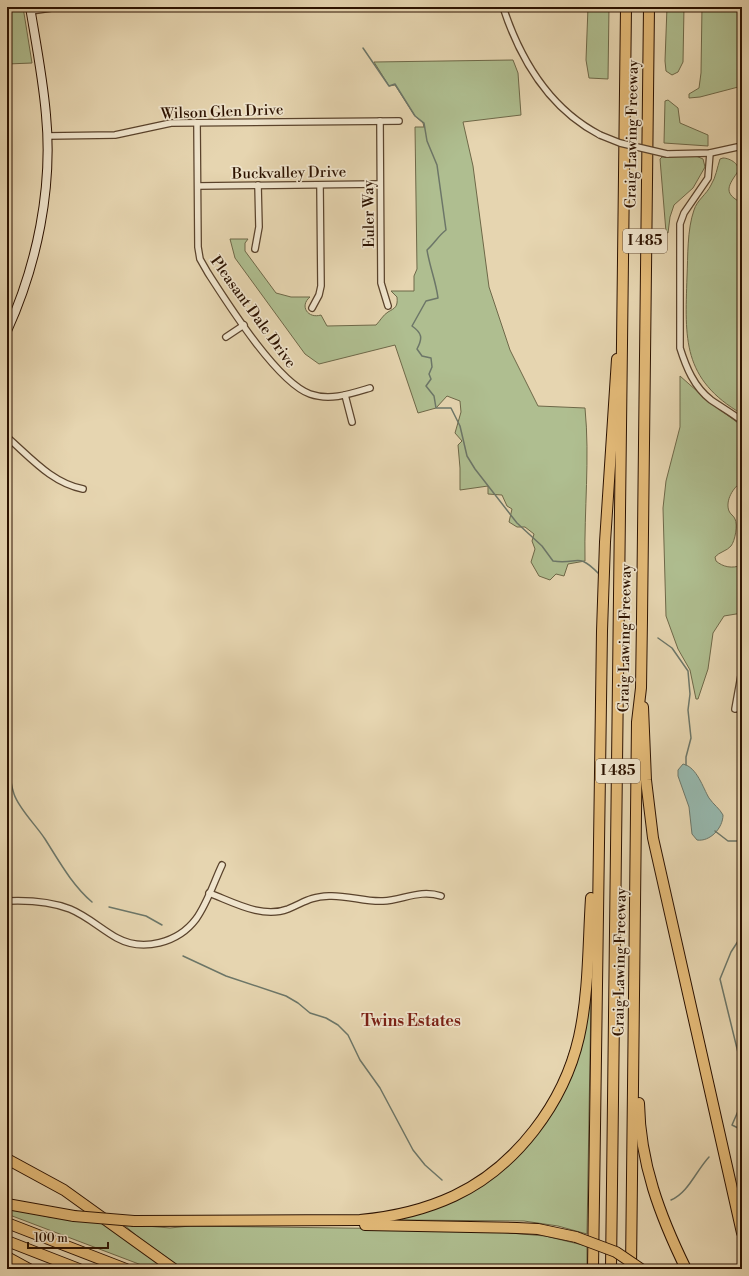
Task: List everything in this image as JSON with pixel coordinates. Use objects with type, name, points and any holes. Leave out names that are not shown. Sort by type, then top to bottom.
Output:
[{"type":"highway","name":"Craig Lawing Freeway","points":[[611,1269],[623,415],[626,7]]},
{"type":"highway","name":"Craig Lawing Freeway","points":[[630,1269],[635,980],[637,722],[641,688],[649,7]]},
{"type":"highway","points":[[593,1269],[598,832],[605,542],[623,273]]},
{"type":"highway","points":[[641,688],[644,721],[646,780],[653,838],[742,1233]]},
{"type":"highway","points":[[200,1222],[360,1220],[397,1215],[418,1210],[455,1196],[480,1181],[505,1161],[541,1122],[560,1088],[574,1056],[583,1018],[594,866],[598,832]]},
{"type":"highway","points":[[635,980],[639,1113],[645,1161],[655,1199],[686,1269]]},
{"type":"highway","points":[[7,1159],[64,1190],[174,1269]]},
{"type":"highway","points":[[7,1204],[74,1216],[134,1221],[517,1228],[538,1230],[576,1237],[616,1252],[641,1269]]},
{"type":"highway","points":[[7,1223],[126,1269]]},
{"type":"highway","points":[[7,1241],[79,1269]]},
{"type":"highway","points":[[7,1257],[29,1269]]},
{"type":"street","points":[[7,331],[23,291],[39,229],[45,191],[47,136],[43,82],[31,9],[58,7]]},
{"type":"street","points":[[503,7],[515,40],[535,76],[566,111],[590,130],[620,143],[667,154],[710,153],[742,146]]},
{"type":"street","name":"Euler Way","points":[[380,121],[381,283],[388,306]]},
{"type":"street","name":"Wilson Glen Drive","points":[[47,136],[115,135],[171,123],[399,121]]},
{"type":"street","name":"Pleasant Dale Drive","points":[[197,123],[198,236],[200,259],[275,368],[298,388],[319,396],[345,395],[370,388]]},
{"type":"street","points":[[710,153],[708,178],[684,213],[680,224],[680,348],[685,364],[700,389],[711,400],[742,420]]},
{"type":"street","points":[[312,308],[319,295],[321,286],[320,184]]},
{"type":"street","name":"Buckvalley Drive","points":[[198,186],[380,184]]},
{"type":"street","points":[[256,249],[259,227],[258,185]]},
{"type":"street","points":[[226,337],[244,325]]},
{"type":"street","points":[[345,395],[352,422]]},
{"type":"street","points":[[7,437],[55,479],[71,486],[83,489]]},
{"type":"street","points":[[736,708],[742,670]]},
{"type":"street","points":[[7,901],[36,901],[56,904],[77,913],[118,939],[138,944],[156,944],[171,940],[186,930],[196,918],[222,865]]},
{"type":"street","points":[[209,893],[255,910],[270,912],[288,909],[310,898],[319,897],[342,896],[372,902],[425,893],[440,896]]},
{"type":"green space","points":[[7,7],[23,7],[32,63],[7,64]]},
{"type":"green space","points":[[588,7],[609,7],[608,79],[589,78],[586,60]]},
{"type":"green space","points":[[667,7],[684,7],[683,62],[678,72],[672,75],[666,71],[665,61]]},
{"type":"green space","points":[[702,7],[742,7],[742,86],[700,97],[689,98],[689,94],[699,88],[701,73]]},
{"type":"green space","points":[[513,60],[518,73],[521,115],[463,122],[473,166],[489,287],[510,350],[538,406],[585,408],[587,465],[585,561],[568,564],[564,576],[556,574],[550,580],[539,576],[531,562],[535,549],[532,541],[534,534],[525,527],[517,527],[509,522],[512,509],[507,506],[502,495],[488,494],[488,486],[460,490],[458,445],[462,441],[455,433],[461,412],[460,401],[447,396],[436,408],[418,413],[395,345],[319,364],[305,354],[235,258],[230,239],[248,239],[245,243],[245,251],[276,293],[291,297],[310,297],[305,304],[306,311],[312,315],[321,315],[327,326],[376,325],[396,305],[397,297],[391,291],[414,291],[414,276],[417,269],[415,127],[424,127],[423,123],[415,116],[395,85],[389,86],[374,62]]},
{"type":"green space","points":[[668,100],[678,108],[680,123],[708,135],[708,146],[664,143],[665,101]]},
{"type":"green space","points":[[696,156],[703,159],[705,167],[693,188],[674,205],[670,217],[668,233],[666,232],[660,159],[662,157]]},
{"type":"green space","points":[[723,158],[734,162],[738,167],[737,173],[729,186],[729,190],[736,200],[742,203],[742,414],[722,401],[708,387],[698,372],[691,356],[686,320],[688,243],[690,226],[695,206],[713,182],[720,159]]},
{"type":"green space","points":[[680,376],[706,399],[742,426],[742,482],[733,491],[728,503],[729,511],[736,522],[735,537],[729,548],[715,557],[716,561],[725,566],[735,567],[742,565],[742,613],[724,616],[713,633],[708,669],[698,699],[696,699],[690,670],[678,649],[666,616],[663,508],[666,481],[680,427]]},
{"type":"green space","points":[[588,997],[591,997],[587,1234],[558,1226],[524,1221],[402,1220],[402,1217],[487,1180],[549,1114]]},
{"type":"green space","points":[[7,1207],[49,1217],[104,1223],[170,1269],[152,1269],[7,1214]]},
{"type":"green space","points":[[123,1224],[170,1228],[190,1226],[493,1230],[498,1232],[545,1236],[587,1246],[587,1269],[181,1269],[158,1254]]},
{"type":"water","points":[[683,764],[688,766],[696,773],[709,798],[723,815],[721,825],[715,833],[707,839],[697,840],[692,834],[689,807],[678,776],[678,770]]},
{"type":"waterway","points":[[363,48],[389,86],[395,84],[415,116],[424,123],[427,141],[437,165],[446,230],[427,250],[438,298],[426,301],[412,326],[420,333],[421,339],[417,349],[422,356],[431,358],[432,367],[429,374],[431,379],[426,386],[434,396],[436,408],[451,408],[460,426],[467,456],[475,469],[517,523],[542,546],[553,561],[582,561],[592,567],[599,574]]},
{"type":"waterway","points":[[658,638],[672,648],[688,671],[690,694],[688,710],[691,738],[686,757],[686,765]]},
{"type":"waterway","points":[[7,739],[11,781],[16,800],[45,839],[72,880],[92,902]]},
{"type":"waterway","points":[[715,831],[728,841],[742,841]]},
{"type":"waterway","points":[[109,907],[146,916],[162,925]]},
{"type":"waterway","points":[[742,907],[742,915]]},
{"type":"waterway","points":[[742,935],[731,952],[720,979],[742,1069]]},
{"type":"waterway","points":[[183,956],[226,976],[286,996],[298,1003],[310,1013],[326,1018],[338,1025],[348,1035],[360,1060],[380,1088],[413,1150],[425,1165],[442,1180]]},
{"type":"waterway","points":[[742,1102],[732,1125],[742,1130]]},
{"type":"waterway","points":[[671,1200],[677,1197],[687,1187],[709,1157]]},
{"type":"district","name":"Twins Estates","points":[[411,1021]]}]
